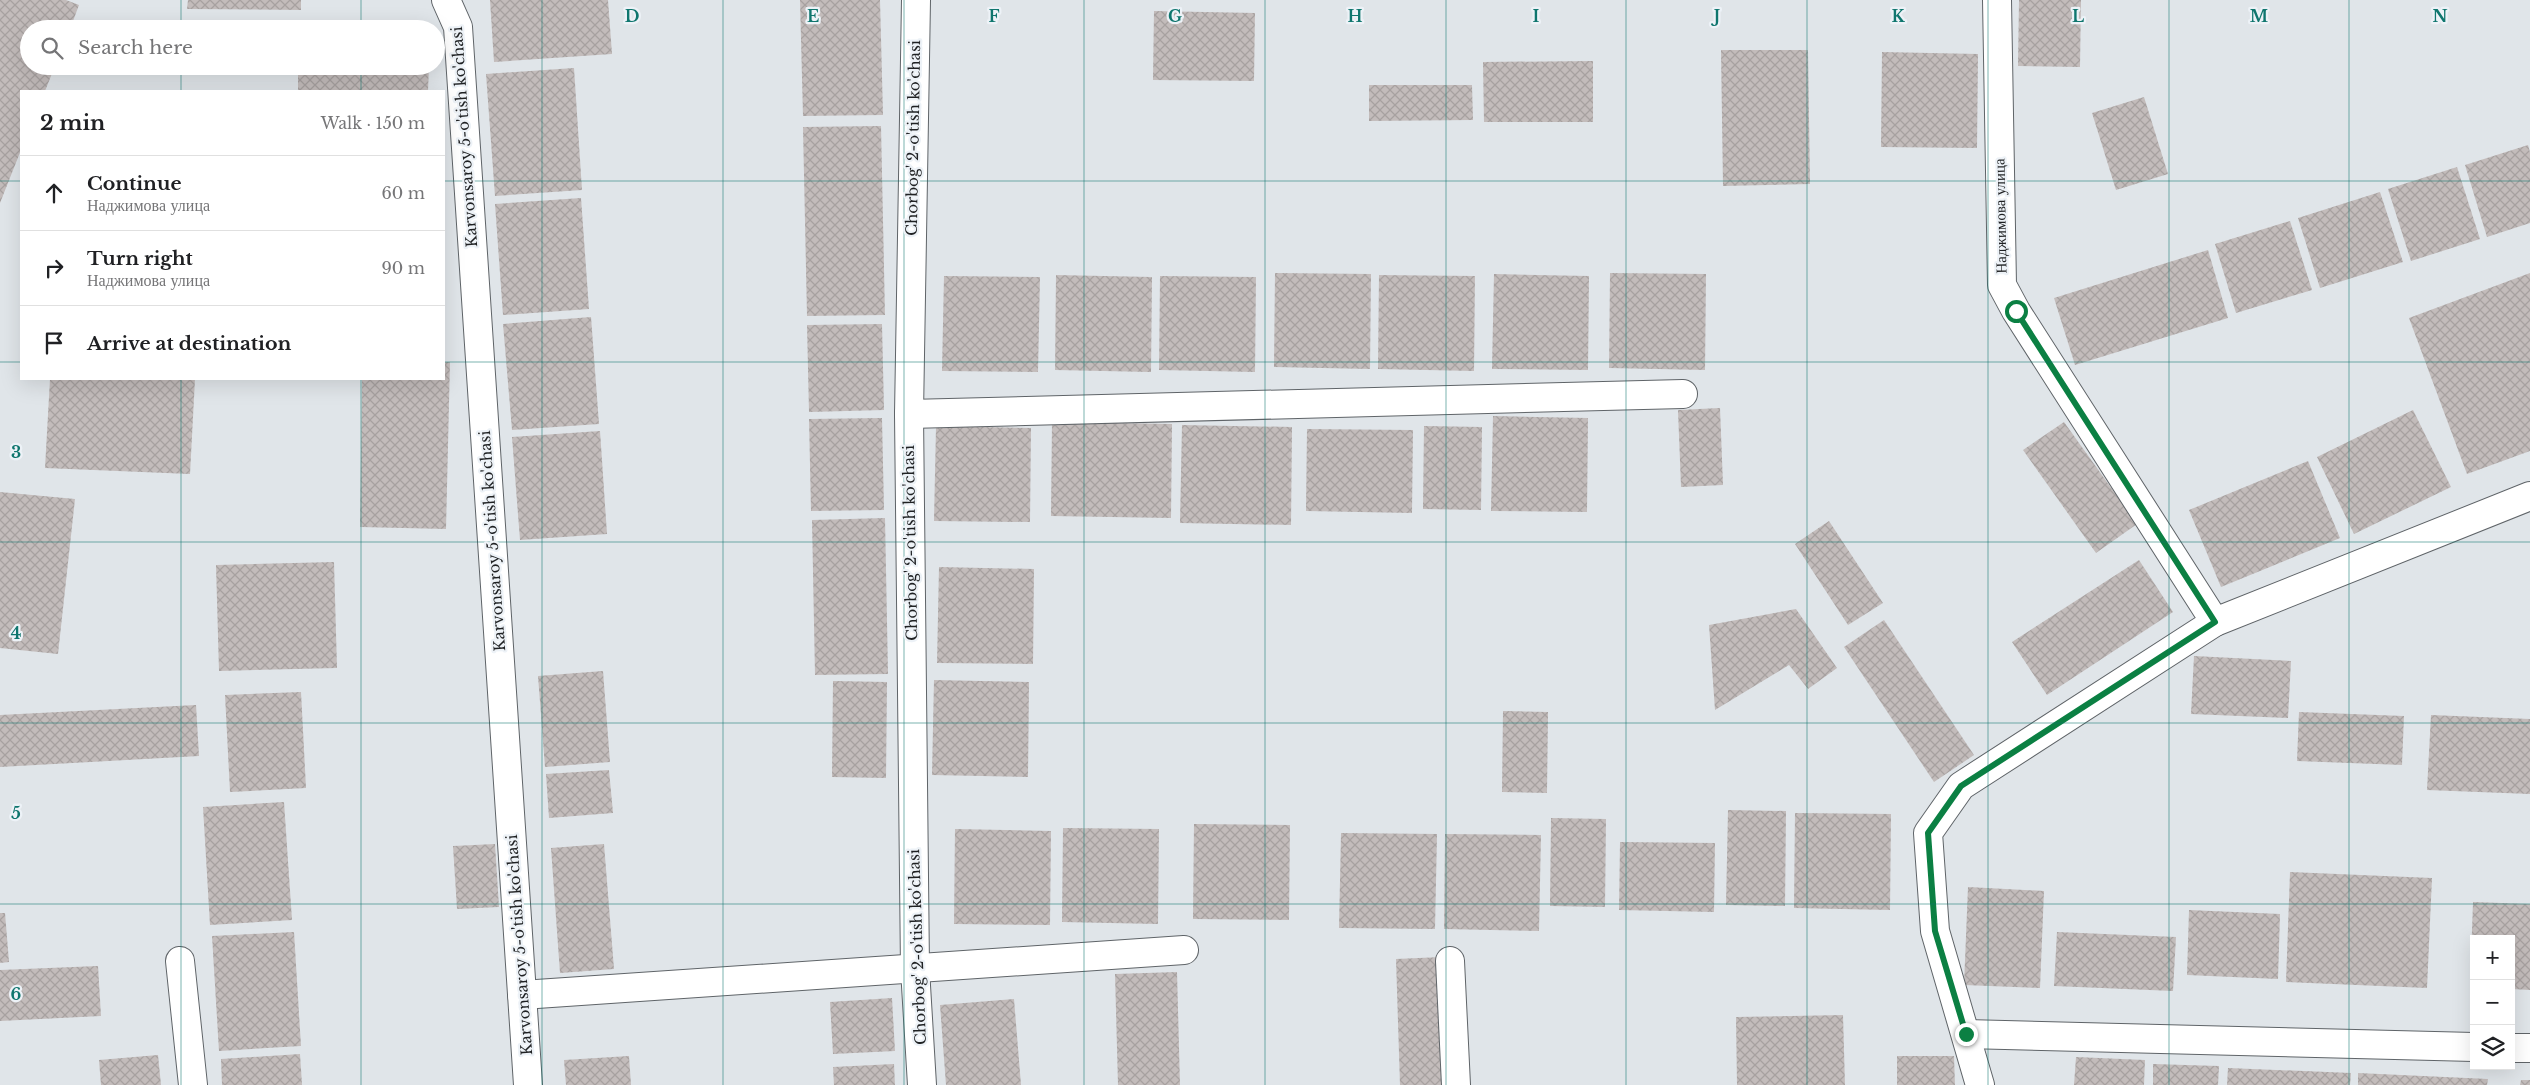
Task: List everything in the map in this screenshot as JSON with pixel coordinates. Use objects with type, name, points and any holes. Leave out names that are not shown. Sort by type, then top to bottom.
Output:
[{"type":"street","name":"Karvonsaroy 5-o'tish ko'chasi","points":[[446,0],[458,27],[528,1085]]},
{"type":"street","name":"Chorbog' 2-o'tish ko'chasi","points":[[916,0],[908,414],[915,969],[922,1085]]},
{"type":"street","name":"Наджимова улица","points":[[1997,0],[2002,285],[2016,311],[2215,622]]},
{"type":"street","points":[[908,414],[1683,394]]},
{"type":"street","points":[[1980,1085],[1935,931],[1928,833],[1961,786],[2215,622],[2530,496]]},
{"type":"street","points":[[522,995],[1184,950]]},
{"type":"street","points":[[180,961],[193,1085]]},
{"type":"street","points":[[1450,962],[1456,1085]]},
{"type":"street","points":[[1966,1034],[2470,1047]]},
{"type":"street","points":[[2515,1048],[2530,1048]]},
{"type":"building","points":[[0,0],[66,0],[79,5],[73,20],[20,20],[20,75],[51,75],[45,90],[20,90],[20,153],[0,203]]},
{"type":"building","points":[[188,0],[301,0],[301,10],[187,9]]},
{"type":"building","points":[[490,0],[608,0],[612,54],[494,62]]},
{"type":"building","points":[[800,0],[880,0],[883,115],[803,116]]},
{"type":"building","points":[[2019,0],[2081,0],[2080,67],[2018,66]]},
{"type":"building","points":[[1154,11],[1255,13],[1254,81],[1153,80]]},
{"type":"building","points":[[1721,50],[1808,50],[1810,184],[1723,186]]},
{"type":"building","points":[[1882,52],[1978,54],[1977,148],[1881,147]]},
{"type":"building","points":[[1593,61],[1593,122],[1484,122],[1483,62]]},
{"type":"building","points":[[574,68],[582,190],[495,196],[486,74]]},
{"type":"building","points":[[298,75],[429,75],[428,90],[298,90]]},
{"type":"building","points":[[1369,85],[1472,85],[1473,120],[1369,121]]},
{"type":"building","points":[[2144,97],[2168,174],[2116,190],[2092,113]]},
{"type":"building","points":[[881,126],[885,315],[807,316],[803,127]]},
{"type":"building","points":[[2528,145],[2530,152],[2530,223],[2487,237],[2465,165]]},
{"type":"building","points":[[2457,167],[2480,239],[2411,261],[2388,189]]},
{"type":"building","points":[[2380,192],[2403,262],[2320,288],[2298,218]]},
{"type":"building","points":[[581,198],[589,309],[503,315],[495,204]]},
{"type":"building","points":[[2290,221],[2312,290],[2236,313],[2215,244]]},
{"type":"building","points":[[2208,250],[2228,318],[2075,365],[2054,298]]},
{"type":"building","points":[[1275,273],[1371,274],[1370,369],[1274,367]]},
{"type":"building","points":[[1610,273],[1706,274],[1705,370],[1609,368]]},
{"type":"building","points":[[2530,273],[2530,451],[2467,474],[2409,318]]},
{"type":"building","points":[[1494,274],[1589,276],[1588,370],[1492,369]]},
{"type":"building","points":[[1056,275],[1152,277],[1151,372],[1055,370]]},
{"type":"building","points":[[1379,275],[1475,276],[1474,371],[1378,369]]},
{"type":"building","points":[[944,276],[1040,277],[1038,372],[942,371]]},
{"type":"building","points":[[1160,276],[1256,277],[1255,372],[1159,370]]},
{"type":"building","points":[[591,317],[599,424],[512,430],[503,324]]},
{"type":"building","points":[[882,324],[884,410],[809,412],[807,325]]},
{"type":"building","points":[[445,362],[450,362],[446,529],[360,527],[362,380],[445,380]]},
{"type":"building","points":[[50,380],[195,380],[190,474],[45,468]]},
{"type":"building","points":[[1720,408],[1723,485],[1681,487],[1678,410]]},
{"type":"building","points":[[2413,410],[2451,487],[2354,534],[2317,457]]},
{"type":"building","points":[[1493,416],[1588,418],[1587,512],[1491,511]]},
{"type":"building","points":[[882,418],[884,510],[811,511],[809,419]]},
{"type":"building","points":[[1052,422],[1172,424],[1171,518],[1051,516]]},
{"type":"building","points":[[2064,422],[2137,524],[2096,553],[2023,450]]},
{"type":"building","points":[[1182,425],[1292,427],[1291,525],[1180,523]]},
{"type":"building","points":[[936,426],[1031,428],[1030,522],[934,521]]},
{"type":"building","points":[[1424,426],[1482,427],[1481,510],[1423,509]]},
{"type":"building","points":[[1307,429],[1413,430],[1412,513],[1306,511]]},
{"type":"building","points":[[600,431],[607,534],[520,540],[512,437]]},
{"type":"building","points":[[2308,461],[2340,538],[2221,587],[2189,510]]},
{"type":"building","points":[[0,492],[75,499],[58,654],[0,648]]},
{"type":"building","points":[[885,518],[888,674],[815,675],[812,520]]},
{"type":"building","points":[[1829,521],[1883,603],[1848,625],[1795,544]]},
{"type":"building","points":[[2139,560],[2173,612],[2047,695],[2012,642]]},
{"type":"building","points":[[334,562],[337,668],[219,671],[216,565]]},
{"type":"building","points":[[939,567],[1034,569],[1033,664],[937,663]]},
{"type":"building","points":[[1796,609],[1837,668],[1808,689],[1789,665],[1715,710],[1709,625]]},
{"type":"building","points":[[1884,620],[1974,755],[1934,782],[1844,647]]},
{"type":"building","points":[[2194,656],[2291,661],[2288,718],[2191,714]]},
{"type":"building","points":[[603,671],[610,762],[545,767],[538,676]]},
{"type":"building","points":[[934,680],[1029,682],[1028,777],[932,775]]},
{"type":"building","points":[[833,681],[887,682],[886,778],[832,777]]},
{"type":"building","points":[[301,692],[306,788],[230,792],[225,695]]},
{"type":"building","points":[[196,705],[199,756],[0,767],[0,715]]},
{"type":"building","points":[[1503,711],[1548,712],[1547,793],[1502,792]]},
{"type":"building","points":[[2299,712],[2404,716],[2402,765],[2297,761]]},
{"type":"building","points":[[2431,715],[2530,719],[2530,794],[2427,790]]},
{"type":"building","points":[[609,770],[613,813],[549,818],[546,774]]},
{"type":"building","points":[[284,802],[292,920],[210,925],[203,807]]},
{"type":"building","points":[[1728,810],[1786,811],[1785,906],[1726,905]]},
{"type":"building","points":[[1795,813],[1891,814],[1890,910],[1794,908]]},
{"type":"building","points":[[1551,818],[1606,819],[1605,907],[1550,906]]},
{"type":"building","points":[[1194,824],[1290,825],[1289,920],[1193,919]]},
{"type":"building","points":[[1063,828],[1159,829],[1158,924],[1062,922]]},
{"type":"building","points":[[955,829],[1051,831],[1050,925],[954,924]]},
{"type":"building","points":[[1341,833],[1437,834],[1435,929],[1339,928]]},
{"type":"building","points":[[1445,834],[1541,835],[1539,931],[1444,929]]},
{"type":"building","points":[[1620,842],[1715,843],[1714,912],[1619,910]]},
{"type":"building","points":[[495,844],[499,907],[457,909],[453,846]]},
{"type":"building","points":[[604,844],[614,969],[560,973],[551,848]]},
{"type":"building","points":[[2290,872],[2432,878],[2427,988],[2286,982]]},
{"type":"building","points":[[1968,887],[2044,891],[2040,988],[1964,985]]},
{"type":"building","points":[[2473,902],[2530,904],[2530,990],[2515,989],[2515,935],[2472,935]]},
{"type":"building","points":[[2189,910],[2280,914],[2278,979],[2187,975]]},
{"type":"building","points":[[0,913],[5,913],[9,962],[0,963]]},
{"type":"building","points":[[294,932],[301,1046],[219,1051],[212,936]]},
{"type":"building","points":[[2057,932],[2176,937],[2173,991],[2054,986]]},
{"type":"building","points":[[1442,957],[1446,1085],[1400,1085],[1396,959]]},
{"type":"building","points":[[98,966],[101,1016],[0,1021],[0,970]]},
{"type":"building","points":[[1177,972],[1180,1085],[1118,1085],[1115,974]]},
{"type":"building","points":[[892,998],[895,1051],[833,1054],[830,1002]]},
{"type":"building","points":[[1014,999],[1021,1085],[946,1085],[940,1005]]},
{"type":"building","points":[[1843,1015],[1845,1085],[1737,1085],[1736,1017]]},
{"type":"building","points":[[300,1054],[302,1085],[222,1085],[221,1059]]},
{"type":"building","points":[[158,1055],[161,1085],[101,1085],[99,1060]]},
{"type":"building","points":[[629,1056],[631,1085],[566,1085],[564,1060]]},
{"type":"building","points":[[1897,1056],[1954,1056],[1955,1085],[1897,1085]]},
{"type":"building","points":[[2076,1057],[2145,1060],[2144,1085],[2074,1085]]},
{"type":"building","points":[[894,1064],[895,1085],[834,1085],[833,1067]]},
{"type":"building","points":[[2153,1064],[2219,1066],[2218,1085],[2153,1085]]},
{"type":"building","points":[[2228,1068],[2351,1073],[2350,1085],[2227,1085]]},
{"type":"building","points":[[2358,1073],[2488,1079],[2487,1085],[2358,1085]]},
{"type":"building","points":[[2521,1080],[2530,1080],[2530,1085],[2520,1085]]},
{"type":"route","points":[[1966,1034],[1935,931],[1928,833],[1961,786],[2215,622],[2016,311]]}]
